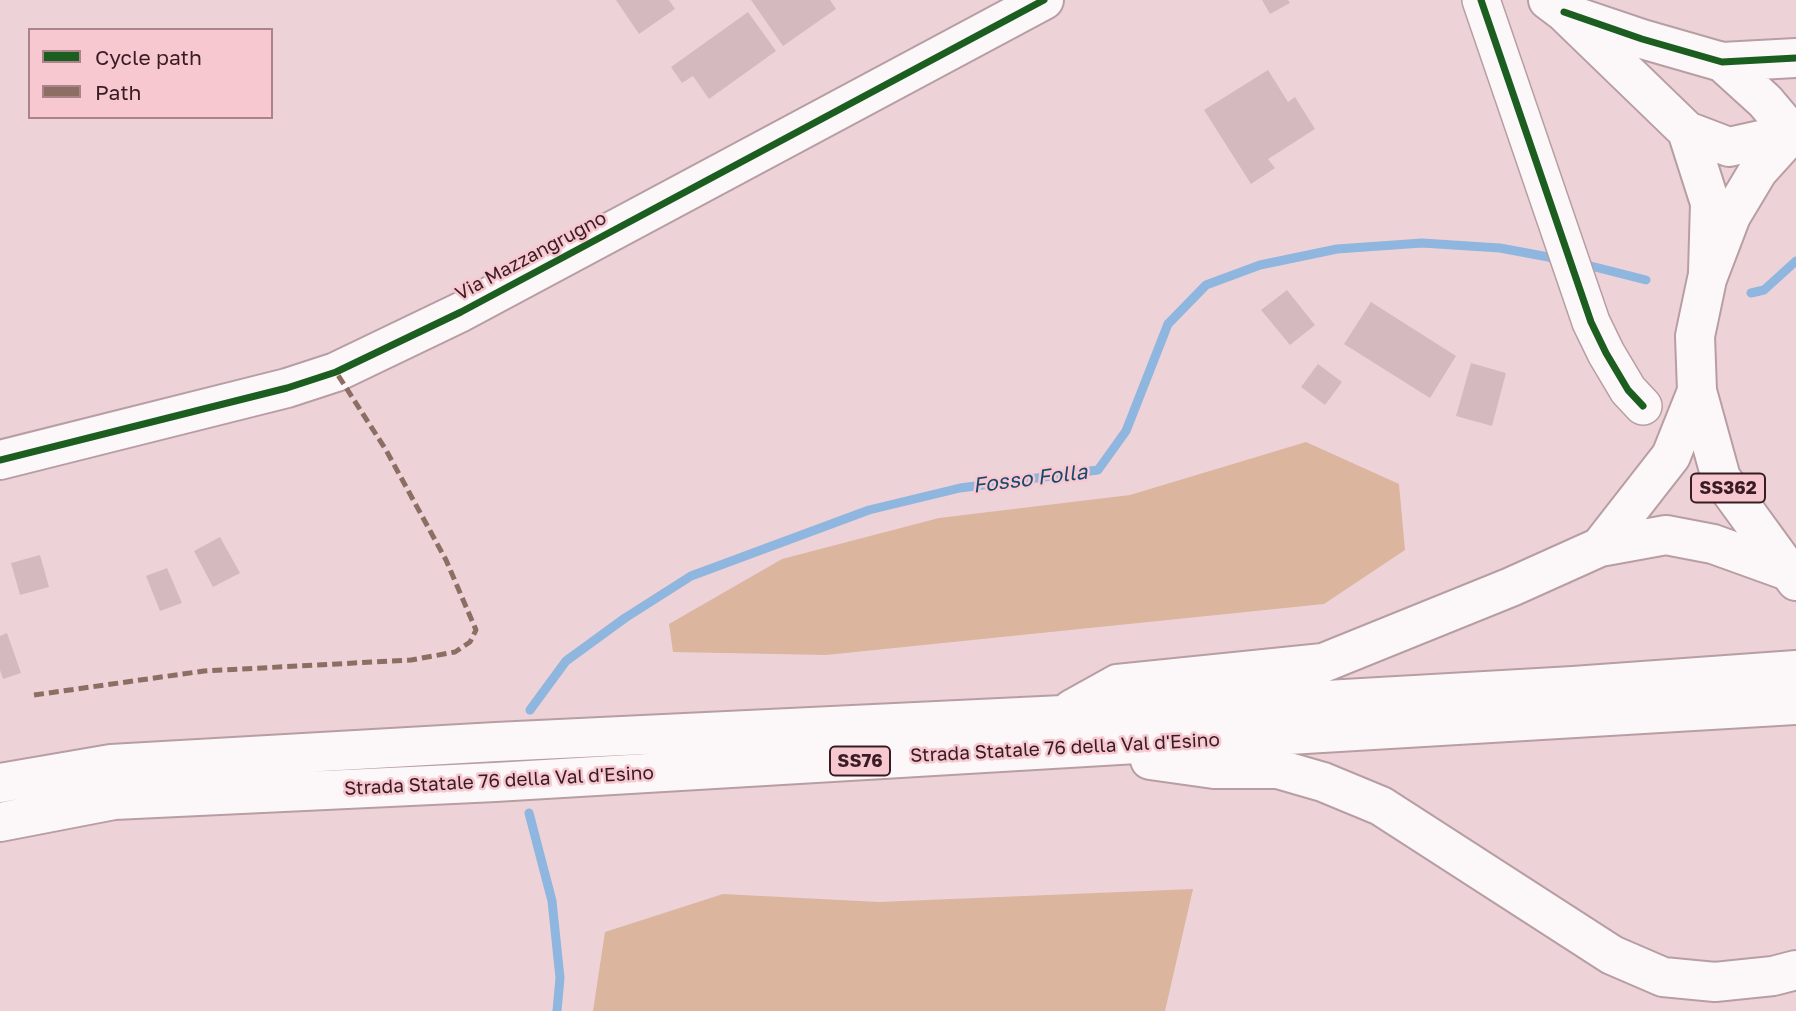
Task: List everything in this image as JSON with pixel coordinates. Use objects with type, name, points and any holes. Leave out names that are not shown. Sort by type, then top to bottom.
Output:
[{"type":"main road","name":"Via Mazzangrugno","points":[[0,460],[287,388],[336,372],[461,312],[1044,0]]},
{"type":"main road","points":[[1556,6],[1642,39],[1722,62],[1796,58]]},
{"type":"main road","points":[[1556,6],[1687,131],[1729,147],[1795,132]]},
{"type":"main road","points":[[1722,62],[1795,132]]},
{"type":"main road","points":[[1687,131],[1710,203],[1707,279]]},
{"type":"main road","name":"SS362","points":[[1792,576],[1721,478],[1697,391],[1695,336],[1707,279],[1731,216],[1758,171],[1795,132]]},
{"type":"main road","points":[[1600,547],[1671,456],[1697,391]]},
{"type":"main road","points":[[1062,732],[1117,684],[1324,663],[1511,587],[1600,547],[1667,535],[1713,544],[1792,576]]},
{"type":"main road","name":"Strada Statale 76 della Val d'Esino","points":[[1720,693],[1796,670]]},
{"type":"main road","name":"Strada Statale 76 della Val d'Esino","points":[[0,822],[114,800],[495,782],[1062,732],[1720,693],[1796,705]]},
{"type":"main road","points":[[1062,732],[1214,769],[1279,769],[1323,782],[1381,806],[1612,955],[1663,977],[1715,982],[1773,976],[1796,970]]},
{"type":"main road","name":"Strada Statale 76 della Val d'Esino","points":[[0,783],[111,764],[482,743],[1062,732]]},
{"type":"street","points":[[1482,0],[1581,294],[1605,353],[1628,390],[1643,406]]},
{"type":"shaded area","points":[[1306,442],[1399,484],[1405,550],[1324,604],[826,655],[673,652],[669,624],[782,559],[939,518],[1130,495]]},
{"type":"shaded area","points":[[1193,889],[1165,1011],[593,1011],[605,932],[723,894],[879,902]]},
{"type":"building","points":[[616,0],[669,0],[675,9],[639,34]]},
{"type":"building","points":[[751,0],[830,0],[836,9],[783,46]]},
{"type":"building","points":[[1262,0],[1288,0],[1290,3],[1270,14]]},
{"type":"building","points":[[748,12],[776,51],[709,99],[693,76],[682,83],[671,67]]},
{"type":"building","points":[[1268,70],[1288,102],[1295,97],[1315,129],[1268,159],[1275,168],[1251,184],[1204,110]]},
{"type":"building","points":[[1287,290],[1315,325],[1290,345],[1261,310]]},
{"type":"building","points":[[1371,302],[1456,356],[1430,398],[1344,344]]},
{"type":"building","points":[[1471,363],[1506,373],[1492,426],[1456,416]]},
{"type":"building","points":[[1318,364],[1342,382],[1325,405],[1301,387]]},
{"type":"building","points":[[220,537],[240,573],[213,587],[194,551]]},
{"type":"building","points":[[40,555],[49,587],[20,595],[11,563]]},
{"type":"building","points":[[167,568],[182,603],[160,611],[146,576]]},
{"type":"building","points":[[7,633],[21,673],[3,679],[0,670],[0,636]]},
{"type":"waterway","name":"Fosso Folla","points":[[530,710],[566,661],[625,618],[691,576],[869,510],[960,488],[1098,470],[1126,431],[1168,324],[1206,285],[1260,265],[1337,249],[1422,243],[1500,248],[1559,259]]},
{"type":"waterway","points":[[1751,293],[1764,290],[1796,261]]},
{"type":"waterway","name":"Fosso Folla","points":[[1579,263],[1646,280]]},
{"type":"waterway","name":"Fosso Folla","points":[[529,813],[552,901],[560,978],[557,1011]]},
{"type":"marked path","points":[[34,695],[204,671],[411,660],[455,652],[470,642],[476,630],[446,560],[386,450],[336,372]]},
{"type":"cycle path","points":[[0,460],[287,388],[336,372],[461,312],[1044,0]]},
{"type":"cycle path","points":[[1481,0],[1591,322],[1628,390],[1643,406]]},
{"type":"cycle path","points":[[1564,12],[1642,39],[1722,62],[1796,58]]}]
